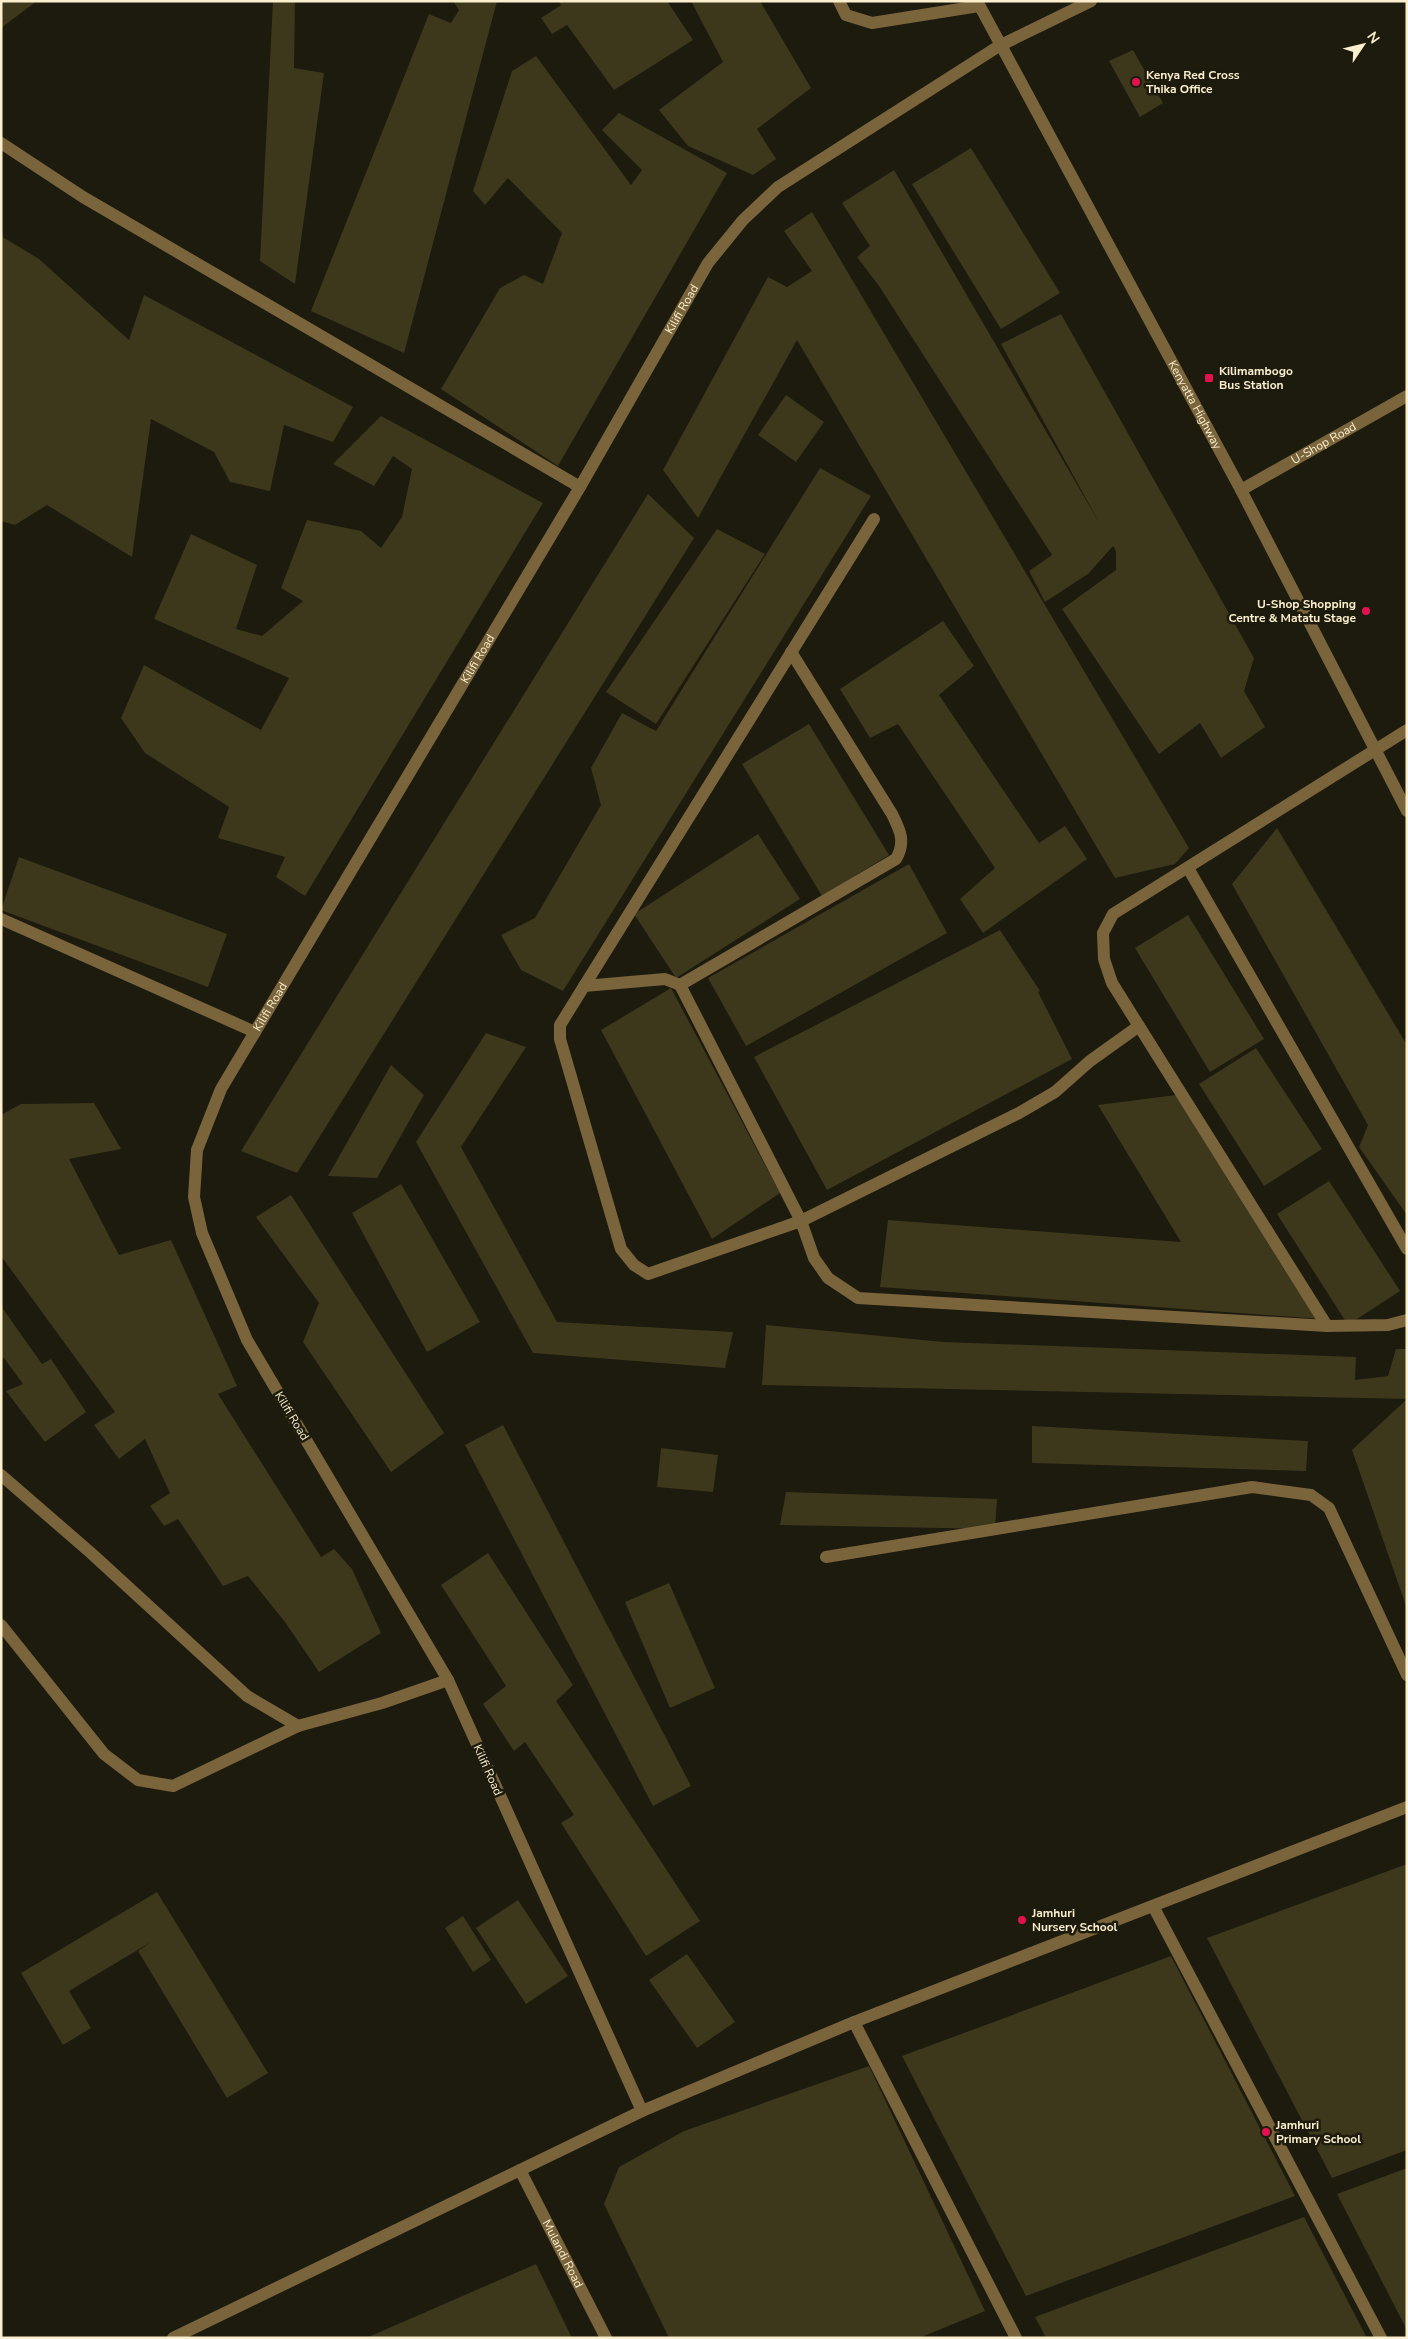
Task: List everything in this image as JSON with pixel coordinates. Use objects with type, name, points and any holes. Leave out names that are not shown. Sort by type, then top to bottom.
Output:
[{"type":"street","points":[[840,1],[846,15],[872,23],[978,4]]},
{"type":"street","name":"Kilifi Road","points":[[642,2111],[448,1680],[247,1340],[202,1233],[194,1197],[197,1150],[220,1089],[580,488],[708,263],[743,220],[778,186],[999,46],[1091,1]]},
{"type":"street","name":"Kenyatta Highway","points":[[978,4],[999,46],[1241,490],[1407,811]]},
{"type":"street","points":[[1,143],[83,197],[580,488]]},
{"type":"street","name":"U-Shop Road","points":[[1241,490],[1407,396]]},
{"type":"street","points":[[874,518],[560,1025],[560,1039],[620,1249],[634,1265],[648,1274],[801,1221],[1019,1113],[1055,1092],[1090,1061],[1139,1026]]},
{"type":"street","points":[[680,985],[896,859],[901,850],[902,840],[892,814],[791,652]]},
{"type":"street","points":[[1328,1326],[1112,983],[1104,959],[1103,933],[1114,914],[1407,730]]},
{"type":"street","points":[[1188,868],[1407,1249]]},
{"type":"street","points":[[1,920],[255,1032]]},
{"type":"street","points":[[584,986],[665,979],[680,985],[801,1221],[814,1258],[828,1278],[858,1298],[1328,1326],[1388,1325],[1407,1320]]},
{"type":"street","points":[[1,1475],[91,1553],[247,1696],[298,1726]]},
{"type":"street","points":[[826,1557],[1252,1487],[1311,1495],[1329,1508],[1407,1675]]},
{"type":"street","points":[[1,1625],[104,1754],[138,1780],[173,1786],[298,1726],[382,1703],[448,1680]]},
{"type":"street","points":[[173,2338],[642,2111],[854,2022],[1407,1808]]},
{"type":"street","points":[[1153,1906],[1381,2338]]},
{"type":"street","points":[[854,2022],[1016,2338]]},
{"type":"street","name":"Mulandi Road","points":[[520,2170],[606,2338]]},
{"type":"building","points":[[1,1],[37,1],[1,28]]},
{"type":"building","points":[[273,1],[295,1],[294,68],[324,73],[295,284],[260,261]]},
{"type":"building","points":[[453,1],[497,1],[404,353],[311,311],[429,14],[451,23],[459,10]]},
{"type":"building","points":[[559,1],[667,1],[693,40],[614,90],[567,25],[552,34],[541,18],[561,5]]},
{"type":"building","points":[[691,1],[760,1],[811,88],[757,129],[776,159],[753,175],[688,146],[659,110],[723,62]]},
{"type":"building","name":"Kenya Red Cross Thika Office","points":[[1133,50],[1163,103],[1140,117],[1109,61]]},
{"type":"building","points":[[536,56],[631,185],[642,170],[602,130],[619,113],[727,173],[558,466],[441,389],[500,288],[524,275],[543,284],[562,233],[508,178],[485,205],[473,191],[512,71]]},
{"type":"building","points":[[971,148],[1060,293],[1001,329],[912,184]]},
{"type":"building","points":[[894,170],[1100,524],[1001,344],[1061,314],[1254,658],[1244,691],[1265,727],[1221,758],[1200,723],[1159,754],[1062,609],[1116,570],[1116,551],[1113,546],[1088,574],[1045,602],[1029,571],[1052,555],[879,286],[857,257],[870,246],[842,203]]},
{"type":"building","points":[[812,212],[1189,848],[1175,864],[1115,878],[797,340],[698,518],[663,470],[768,277],[787,287],[812,271],[784,231]]},
{"type":"building","points":[[1,236],[39,259],[129,340],[144,295],[353,407],[333,442],[284,425],[270,491],[230,482],[214,452],[151,419],[132,557],[47,505],[15,525],[1,521]]},
{"type":"building","points":[[786,395],[824,422],[796,462],[758,435]]},
{"type":"building","points":[[381,416],[543,503],[305,896],[276,877],[285,857],[218,838],[229,807],[145,753],[121,718],[144,665],[261,730],[289,678],[154,619],[191,534],[257,565],[236,629],[262,636],[303,601],[281,588],[307,520],[361,531],[381,548],[402,517],[412,469],[393,456],[374,486],[333,464]]},
{"type":"building","points":[[820,468],[871,496],[563,991],[521,970],[501,935],[535,918],[601,805],[591,768],[622,713],[656,731]]},
{"type":"building","points":[[648,494],[694,538],[297,1173],[241,1151]]},
{"type":"building","points":[[717,529],[765,554],[656,724],[606,692]]},
{"type":"building","points":[[943,621],[974,666],[939,695],[1039,843],[1065,826],[1087,859],[983,933],[960,899],[995,868],[898,724],[870,738],[840,689]]},
{"type":"building","points":[[809,724],[889,855],[822,896],[742,764]]},
{"type":"building","points":[[1277,828],[1407,1045],[1407,1215],[1359,1147],[1368,1125],[1232,884]]},
{"type":"building","points":[[758,834],[800,899],[676,978],[634,914]]},
{"type":"building","points":[[19,857],[227,934],[208,987],[1,910]]},
{"type":"building","points":[[909,864],[947,933],[746,1046],[708,978]]},
{"type":"building","points":[[1188,915],[1264,1039],[1210,1072],[1135,948]]},
{"type":"building","points":[[1000,930],[1040,991],[1038,992],[1072,1059],[827,1190],[754,1057]]},
{"type":"building","points":[[671,988],[780,1193],[712,1239],[601,1030]]},
{"type":"building","points":[[486,1033],[526,1047],[461,1147],[557,1322],[733,1332],[725,1368],[533,1353],[416,1142]]},
{"type":"building","points":[[1256,1048],[1322,1149],[1264,1186],[1199,1084]]},
{"type":"building","points":[[391,1065],[424,1095],[377,1178],[328,1176]]},
{"type":"building","points":[[1176,1095],[1321,1319],[880,1287],[888,1220],[1181,1242],[1098,1105]]},
{"type":"building","points":[[94,1103],[121,1149],[69,1159],[119,1255],[171,1240],[237,1386],[218,1394],[321,1557],[334,1549],[352,1569],[381,1633],[319,1672],[285,1622],[248,1576],[223,1586],[178,1519],[164,1526],[150,1506],[170,1493],[145,1439],[119,1459],[94,1425],[115,1412],[1,1256],[1,1115],[21,1104]]},
{"type":"building","points":[[1329,1181],[1400,1291],[1348,1325],[1277,1214]]},
{"type":"building","points":[[401,1184],[480,1322],[427,1352],[352,1213]]},
{"type":"building","points":[[291,1195],[444,1433],[391,1472],[303,1342],[319,1303],[256,1217]]},
{"type":"building","points":[[1,1306],[42,1364],[51,1359],[86,1412],[45,1442],[6,1391],[23,1384],[4,1358],[1,1360]]},
{"type":"building","points":[[766,1325],[944,1342],[1356,1357],[1355,1380],[1388,1376],[1396,1349],[1407,1349],[1407,1399],[762,1385]]},
{"type":"building","points":[[1407,1399],[1407,1606],[1406,1606],[1352,1450]]},
{"type":"building","points":[[503,1425],[691,1786],[653,1806],[465,1445]]},
{"type":"building","points":[[1032,1426],[1308,1441],[1306,1471],[1032,1463]]},
{"type":"building","points":[[661,1448],[718,1455],[713,1492],[657,1487]]},
{"type":"building","points":[[786,1492],[997,1499],[995,1529],[780,1525]]},
{"type":"building","points":[[488,1553],[573,1685],[556,1701],[700,1921],[646,1956],[561,1823],[574,1815],[525,1742],[514,1751],[483,1704],[506,1686],[441,1585]]},
{"type":"building","points":[[669,1583],[715,1688],[670,1708],[625,1602]]},
{"type":"building","points":[[1407,1864],[1407,2150],[1332,2178],[1207,1938]]},
{"type":"building","points":[[157,1892],[268,2073],[227,2098],[138,1951],[151,1942],[69,1991],[91,2028],[63,2045],[21,1973]]},
{"type":"building","points":[[518,1900],[568,1976],[526,2004],[476,1928]]},
{"type":"building","points":[[463,1916],[491,1960],[473,1972],[445,1928]]},
{"type":"building","points":[[687,1954],[735,2022],[697,2048],[649,1980]]},
{"type":"building","points":[[1171,1956],[1295,2196],[1026,2296],[902,2056]]},
{"type":"building","points":[[869,2066],[985,2311],[919,2338],[669,2338],[604,2204],[619,2167],[684,2131]]},
{"type":"building","points":[[1407,2168],[1407,2330],[1337,2194]]},
{"type":"building","points":[[1304,2217],[1367,2338],[1046,2338],[1035,2317]]},
{"type":"building","points":[[536,2264],[572,2338],[366,2338]]},
{"type":"place","name":"Kenya Red Cross Thika Office","points":[[1136,82]]},
{"type":"place","name":"Kilimambogo Bus Station","points":[[1209,378]]},
{"type":"place","name":"U-Shop Shopping Centre & Matatu Stage","points":[[1366,611]]},
{"type":"place","name":"Jamhuri Nursery School","points":[[1022,1920]]},
{"type":"place","name":"Jamhuri Primary School","points":[[1266,2132]]}]
